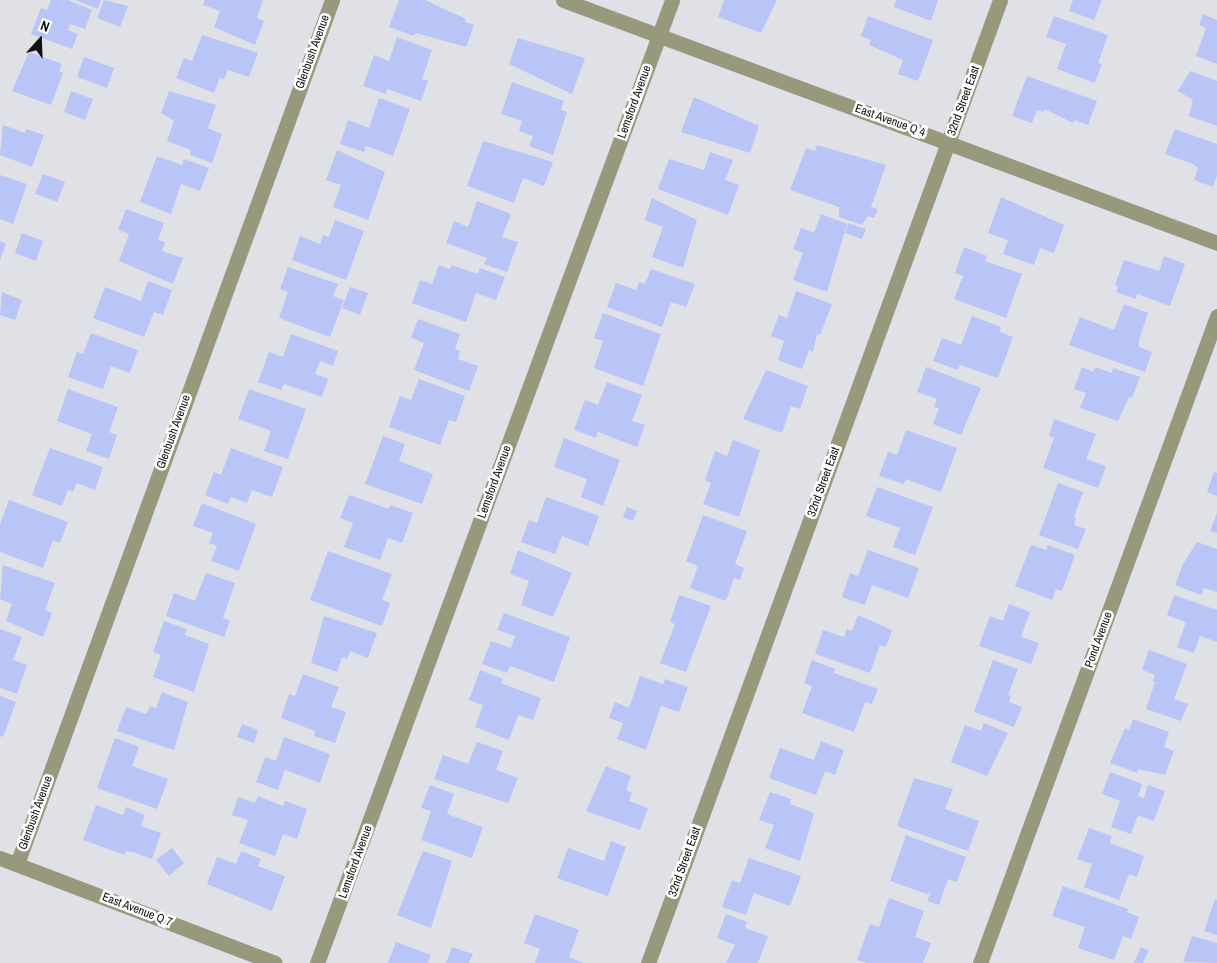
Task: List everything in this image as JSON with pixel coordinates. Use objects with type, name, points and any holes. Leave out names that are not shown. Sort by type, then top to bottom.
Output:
[{"type":"street","name":"Glenbush Avenue","points":[[17,864],[332,0]]},
{"type":"street","name":"East Avenue Q 4","points":[[563,0],[1217,243]]},
{"type":"street","name":"Lemsford Avenue","points":[[317,963],[672,0]]},
{"type":"street","name":"32nd Street East","points":[[648,963],[1000,0]]},
{"type":"street","name":"Pond Avenue","points":[[986,961],[1217,316]]},
{"type":"street","name":"East Avenue Q 7","points":[[0,858],[275,963]]},
{"type":"building","points":[[51,0],[68,0],[92,10],[85,29],[70,24],[68,30],[78,34],[72,49],[31,34],[41,8],[47,10]]},
{"type":"building","points":[[75,0],[101,0],[98,9]]},
{"type":"building","points":[[104,0],[128,6],[120,27],[97,18]]},
{"type":"building","points":[[205,0],[263,0],[257,18],[264,21],[255,45],[214,27],[220,11],[203,5]]},
{"type":"building","points":[[399,0],[425,0],[466,19],[465,22],[474,25],[466,47],[416,33],[414,36],[389,27]]},
{"type":"building","points":[[724,0],[777,0],[761,33],[718,17]]},
{"type":"building","points":[[896,0],[938,0],[931,21],[894,7]]},
{"type":"building","points":[[1073,0],[1102,0],[1094,20],[1069,11]]},
{"type":"building","points":[[1203,14],[1217,20],[1217,64],[1196,56],[1206,28],[1199,25]]},
{"type":"building","points":[[868,16],[933,40],[918,81],[898,74],[903,60],[869,45],[871,40],[861,36]]},
{"type":"building","points":[[1054,16],[1108,35],[1098,63],[1102,64],[1095,83],[1057,69],[1066,44],[1046,37]]},
{"type":"building","points":[[202,35],[258,53],[249,77],[228,70],[224,79],[220,78],[214,93],[176,78],[184,58],[192,61]]},
{"type":"building","points":[[397,37],[432,50],[422,79],[428,81],[421,101],[387,89],[386,94],[363,86],[374,55],[389,61]]},
{"type":"building","points":[[518,38],[585,58],[572,94],[509,64]]},
{"type":"building","points":[[29,52],[62,64],[59,71],[63,73],[51,105],[12,91]]},
{"type":"building","points":[[84,57],[114,68],[107,88],[77,77]]},
{"type":"building","points":[[1190,71],[1217,81],[1217,126],[1189,116],[1193,100],[1178,91]]},
{"type":"building","points":[[1027,76],[1097,101],[1088,125],[1074,120],[1073,123],[1045,109],[1044,112],[1037,110],[1032,123],[1012,116]]},
{"type":"building","points":[[512,82],[564,101],[561,110],[567,112],[553,155],[529,146],[533,136],[519,131],[522,121],[501,114]]},
{"type":"building","points":[[71,91],[93,99],[85,120],[64,112]]},
{"type":"building","points":[[169,91],[216,105],[208,128],[222,134],[212,163],[190,155],[191,150],[167,141],[174,121],[161,113]]},
{"type":"building","points":[[694,97],[759,126],[750,153],[681,132]]},
{"type":"building","points":[[379,98],[410,109],[393,156],[366,146],[364,152],[340,144],[348,120],[369,128]]},
{"type":"building","points":[[3,125],[25,133],[26,129],[44,135],[32,167],[0,155]]},
{"type":"building","points":[[1175,129],[1217,144],[1217,175],[1213,187],[1194,180],[1198,168],[1193,164],[1165,154]]},
{"type":"building","points":[[483,141],[553,162],[544,186],[523,178],[514,203],[467,186]]},
{"type":"building","points":[[817,145],[886,165],[871,207],[878,209],[874,218],[868,216],[862,225],[839,217],[839,207],[790,190],[806,148],[815,151]]},
{"type":"building","points":[[337,150],[385,172],[368,220],[333,207],[341,185],[326,180]]},
{"type":"building","points":[[710,152],[733,160],[725,180],[739,185],[728,215],[658,189],[669,159],[704,170]]},
{"type":"building","points":[[157,156],[182,165],[184,159],[209,168],[200,191],[181,184],[171,214],[140,202]]},
{"type":"building","points":[[43,174],[65,182],[57,202],[35,194]]},
{"type":"building","points":[[0,175],[27,184],[13,224],[0,219]]},
{"type":"building","points":[[1001,197],[1064,225],[1054,253],[1040,248],[1034,265],[1003,254],[1008,240],[988,233]]},
{"type":"building","points":[[652,198],[697,220],[683,268],[652,257],[663,227],[645,220]]},
{"type":"building","points":[[477,201],[511,214],[502,237],[518,242],[507,272],[484,264],[487,258],[446,243],[454,221],[468,227]]},
{"type":"building","points":[[126,209],[164,223],[158,240],[165,242],[162,251],[183,258],[173,284],[119,261],[129,234],[118,230]]},
{"type":"building","points":[[821,214],[847,224],[827,292],[793,280],[803,253],[793,249],[801,228],[814,233]]},
{"type":"building","points":[[335,220],[364,231],[346,280],[292,260],[300,236],[320,244],[323,235],[329,237]]},
{"type":"building","points":[[848,223],[866,229],[862,239],[845,233]]},
{"type":"building","points":[[22,233],[43,241],[36,261],[15,253]]},
{"type":"building","points":[[0,241],[6,244],[0,260]]},
{"type":"building","points":[[964,247],[987,256],[985,261],[1022,274],[1006,318],[954,299],[963,276],[955,273]]},
{"type":"building","points":[[1164,256],[1185,264],[1170,306],[1137,294],[1136,299],[1116,292],[1118,287],[1115,285],[1124,260],[1159,271]]},
{"type":"building","points":[[439,265],[450,269],[452,265],[478,274],[480,268],[505,277],[496,300],[476,293],[466,322],[412,303],[420,280],[432,284]]},
{"type":"building","points":[[288,267],[338,284],[333,296],[344,300],[330,337],[279,318],[288,292],[280,289]]},
{"type":"building","points":[[651,269],[695,284],[686,307],[671,302],[662,327],[607,307],[616,283],[636,290],[639,282],[645,284]]},
{"type":"building","points":[[148,281],[172,290],[163,315],[154,312],[144,337],[93,318],[105,287],[141,301]]},
{"type":"building","points":[[350,287],[368,293],[360,315],[342,308]]},
{"type":"building","points":[[796,291],[832,304],[820,335],[817,334],[813,352],[809,350],[802,369],[778,360],[784,341],[771,336],[779,315],[787,318]]},
{"type":"building","points":[[2,292],[22,300],[15,320],[0,315]]},
{"type":"building","points":[[1124,304],[1148,313],[1139,340],[1139,347],[1152,352],[1145,372],[1069,345],[1080,317],[1114,330]]},
{"type":"building","points":[[603,313],[661,334],[643,386],[594,368],[603,341],[594,338]]},
{"type":"building","points":[[972,316],[1001,327],[1000,332],[1013,337],[998,378],[960,365],[958,370],[933,361],[942,338],[961,345]]},
{"type":"building","points":[[418,319],[460,334],[455,349],[460,351],[458,359],[478,366],[469,391],[414,370],[424,343],[411,338]]},
{"type":"building","points":[[91,333],[138,350],[130,373],[111,366],[103,389],[68,377],[77,352],[83,354]]},
{"type":"building","points":[[291,334],[338,351],[333,366],[320,361],[315,374],[328,379],[322,397],[284,384],[281,390],[258,382],[269,352],[283,357]]},
{"type":"building","points":[[926,367],[981,388],[961,435],[933,424],[939,408],[934,407],[937,399],[917,392]]},
{"type":"building","points":[[1082,367],[1093,372],[1095,367],[1112,373],[1113,368],[1140,377],[1132,398],[1129,397],[1118,421],[1080,408],[1086,393],[1074,389]]},
{"type":"building","points":[[766,370],[808,386],[800,409],[791,406],[782,433],[743,419]]},
{"type":"building","points":[[419,379],[465,396],[456,422],[449,420],[440,445],[389,427],[400,396],[411,400]]},
{"type":"building","points":[[607,382],[642,395],[632,421],[645,425],[637,447],[598,432],[596,438],[574,430],[585,400],[598,405]]},
{"type":"building","points":[[68,389],[118,407],[109,432],[117,435],[109,459],[86,451],[92,434],[57,421]]},
{"type":"building","points":[[249,389],[306,409],[288,459],[264,451],[271,431],[238,419]]},
{"type":"building","points":[[1054,419],[1096,434],[1086,459],[1106,466],[1098,488],[1043,468],[1054,438],[1049,436]]},
{"type":"building","points":[[906,430],[957,448],[941,492],[906,479],[904,484],[879,476],[888,452],[897,455]]},
{"type":"building","points":[[383,436],[405,444],[399,461],[433,474],[422,504],[365,484]]},
{"type":"building","points":[[564,438],[620,460],[603,506],[581,497],[587,479],[554,467]]},
{"type":"building","points":[[733,440],[760,450],[739,517],[703,504],[711,483],[705,480],[715,451],[727,456]]},
{"type":"building","points":[[50,448],[103,467],[95,490],[77,483],[73,492],[68,490],[62,506],[32,495]]},
{"type":"building","points":[[231,448],[283,467],[272,497],[252,490],[247,503],[231,497],[228,504],[205,495],[214,472],[221,475]]},
{"type":"building","points":[[1214,472],[1217,473],[1217,496],[1207,492]]},
{"type":"building","points":[[1058,483],[1083,492],[1074,517],[1076,518],[1074,525],[1086,529],[1078,549],[1039,535]]},
{"type":"building","points":[[877,487],[933,507],[915,555],[893,547],[900,528],[866,516]]},
{"type":"building","points":[[349,495],[389,509],[390,505],[413,513],[402,543],[388,538],[380,560],[344,547],[353,523],[340,518]]},
{"type":"building","points":[[546,497],[599,516],[588,546],[562,536],[555,554],[521,542],[529,520],[537,523]]},
{"type":"building","points":[[9,500],[68,522],[60,543],[53,540],[43,568],[0,552],[0,524]]},
{"type":"building","points":[[202,503],[256,524],[239,571],[211,561],[217,546],[209,543],[213,533],[193,526]]},
{"type":"building","points":[[627,507],[637,511],[633,521],[623,517]]},
{"type":"building","points":[[1217,513],[1217,533],[1210,531]]},
{"type":"building","points":[[703,515],[747,531],[735,564],[744,568],[740,580],[734,578],[726,601],[690,588],[698,566],[686,561]]},
{"type":"building","points":[[1197,542],[1217,549],[1217,592],[1204,588],[1201,595],[1175,585],[1183,564]]},
{"type":"building","points":[[1031,545],[1046,550],[1048,545],[1075,555],[1062,591],[1056,589],[1052,600],[1015,586]]},
{"type":"building","points":[[518,550],[572,573],[553,617],[521,605],[529,581],[510,574]]},
{"type":"building","points":[[868,550],[919,568],[908,598],[872,585],[865,605],[842,597],[850,573],[858,576]]},
{"type":"building","points":[[328,551],[392,574],[382,600],[390,603],[382,626],[310,600]]},
{"type":"building","points":[[3,565],[55,583],[45,610],[52,613],[43,637],[6,621],[12,604],[0,599]]},
{"type":"building","points":[[206,573],[235,583],[223,618],[230,621],[224,637],[166,616],[174,593],[195,601]]},
{"type":"building","points":[[679,595],[711,606],[686,672],[660,663],[675,624],[670,622]]},
{"type":"building","points":[[1174,595],[1217,610],[1217,642],[1200,636],[1194,653],[1177,647],[1186,622],[1167,615]]},
{"type":"building","points":[[1009,604],[1030,612],[1021,637],[1039,643],[1031,664],[979,646],[990,616],[1003,621]]},
{"type":"building","points":[[504,613],[570,637],[554,682],[510,666],[507,673],[482,664],[491,641],[511,648],[515,636],[497,630]]},
{"type":"building","points":[[858,615],[892,630],[886,647],[880,645],[870,673],[815,654],[823,630],[844,637],[847,629],[852,631]]},
{"type":"building","points":[[324,616],[377,633],[368,658],[350,651],[347,659],[342,657],[337,672],[311,663]]},
{"type":"building","points":[[164,621],[187,629],[185,635],[209,644],[194,692],[153,677],[161,655],[153,652]]},
{"type":"building","points":[[0,629],[22,637],[13,660],[27,665],[17,694],[0,688]]},
{"type":"building","points":[[1149,650],[1187,664],[1174,699],[1188,704],[1181,721],[1146,709],[1155,682],[1152,681],[1155,675],[1142,670]]},
{"type":"building","points":[[812,660],[835,669],[834,673],[878,689],[872,704],[865,702],[854,732],[802,713],[812,686],[804,683]]},
{"type":"building","points":[[993,660],[1018,669],[1008,695],[1011,696],[1009,702],[1022,707],[1014,727],[974,712]]},
{"type":"building","points":[[480,670],[503,679],[501,683],[541,698],[533,720],[518,715],[509,740],[475,727],[483,705],[469,700]]},
{"type":"building","points":[[303,674],[339,687],[331,707],[346,712],[335,743],[314,736],[315,731],[281,718],[289,694],[295,696]]},
{"type":"building","points":[[640,676],[663,684],[665,679],[688,687],[679,712],[661,706],[646,750],[617,739],[623,723],[609,718],[615,702],[629,708]]},
{"type":"building","points":[[162,692],[188,702],[174,750],[117,731],[126,707],[146,714],[150,706],[156,708]]},
{"type":"building","points":[[0,696],[16,702],[3,737],[0,736]]},
{"type":"building","points":[[1133,719],[1169,732],[1164,747],[1174,751],[1165,775],[1138,769],[1137,773],[1110,763],[1125,728],[1129,730]]},
{"type":"building","points":[[984,723],[1008,733],[987,776],[951,762],[965,725],[981,731]]},
{"type":"building","points":[[242,724],[258,730],[254,743],[237,737]]},
{"type":"building","points":[[284,737],[330,754],[320,783],[285,770],[278,790],[256,782],[265,757],[276,761]]},
{"type":"building","points":[[115,738],[139,747],[132,766],[168,779],[157,809],[97,788]]},
{"type":"building","points":[[821,741],[844,750],[835,775],[825,771],[816,795],[769,778],[780,748],[814,760]]},
{"type":"building","points":[[477,742],[503,751],[496,770],[518,778],[508,803],[434,779],[443,755],[468,764]]},
{"type":"building","points":[[606,766],[631,776],[626,790],[632,793],[629,801],[648,808],[640,830],[586,811]]},
{"type":"building","points":[[1110,772],[1142,784],[1138,796],[1144,798],[1148,785],[1165,791],[1154,821],[1138,815],[1131,834],[1111,827],[1120,801],[1102,794]]},
{"type":"building","points":[[914,778],[953,789],[945,809],[979,821],[968,851],[897,826]]},
{"type":"building","points":[[430,785],[454,794],[447,814],[483,827],[472,858],[421,840],[431,811],[421,808]]},
{"type":"building","points":[[770,792],[791,799],[790,804],[814,813],[800,861],[765,848],[774,825],[759,820]]},
{"type":"building","points":[[258,796],[283,806],[285,801],[307,809],[297,839],[283,834],[275,856],[239,843],[248,820],[232,815],[238,797],[255,803]]},
{"type":"building","points":[[96,805],[123,815],[126,807],[145,815],[141,826],[161,833],[152,859],[133,852],[126,851],[125,855],[83,840]]},
{"type":"building","points":[[1089,828],[1112,836],[1110,843],[1144,856],[1137,877],[1129,874],[1119,900],[1084,887],[1092,864],[1077,859]]},
{"type":"building","points":[[906,835],[966,857],[957,882],[948,879],[939,905],[927,901],[931,892],[927,894],[890,881]]},
{"type":"building","points":[[611,841],[626,847],[608,896],[557,878],[568,848],[604,861]]},
{"type":"building","points":[[172,848],[184,863],[169,876],[156,860]]},
{"type":"building","points":[[241,851],[261,859],[258,866],[285,876],[272,911],[207,884],[217,857],[236,864]]},
{"type":"building","points":[[423,851],[452,861],[431,928],[397,915]]},
{"type":"building","points":[[749,858],[801,876],[790,906],[754,893],[746,915],[722,907],[732,880],[740,883]]},
{"type":"building","points":[[1063,886],[1128,909],[1127,912],[1139,917],[1131,939],[1123,936],[1114,960],[1078,948],[1085,927],[1052,916]]},
{"type":"building","points":[[889,898],[924,911],[915,937],[931,943],[923,963],[867,963],[857,960],[870,924],[879,927]]},
{"type":"building","points":[[1215,899],[1217,900],[1217,935],[1204,931]]},
{"type":"building","points":[[535,914],[579,930],[569,957],[584,963],[535,963],[540,949],[524,943]]},
{"type":"building","points":[[726,914],[747,922],[745,928],[768,936],[758,963],[726,963],[735,945],[717,938]]},
{"type":"building","points":[[1192,936],[1217,943],[1217,963],[1183,962]]},
{"type":"building","points":[[396,942],[431,955],[428,963],[388,963]]},
{"type":"building","points":[[452,947],[473,954],[469,963],[446,963]]},
{"type":"building","points":[[1141,947],[1149,950],[1143,963],[1134,963]]}]
